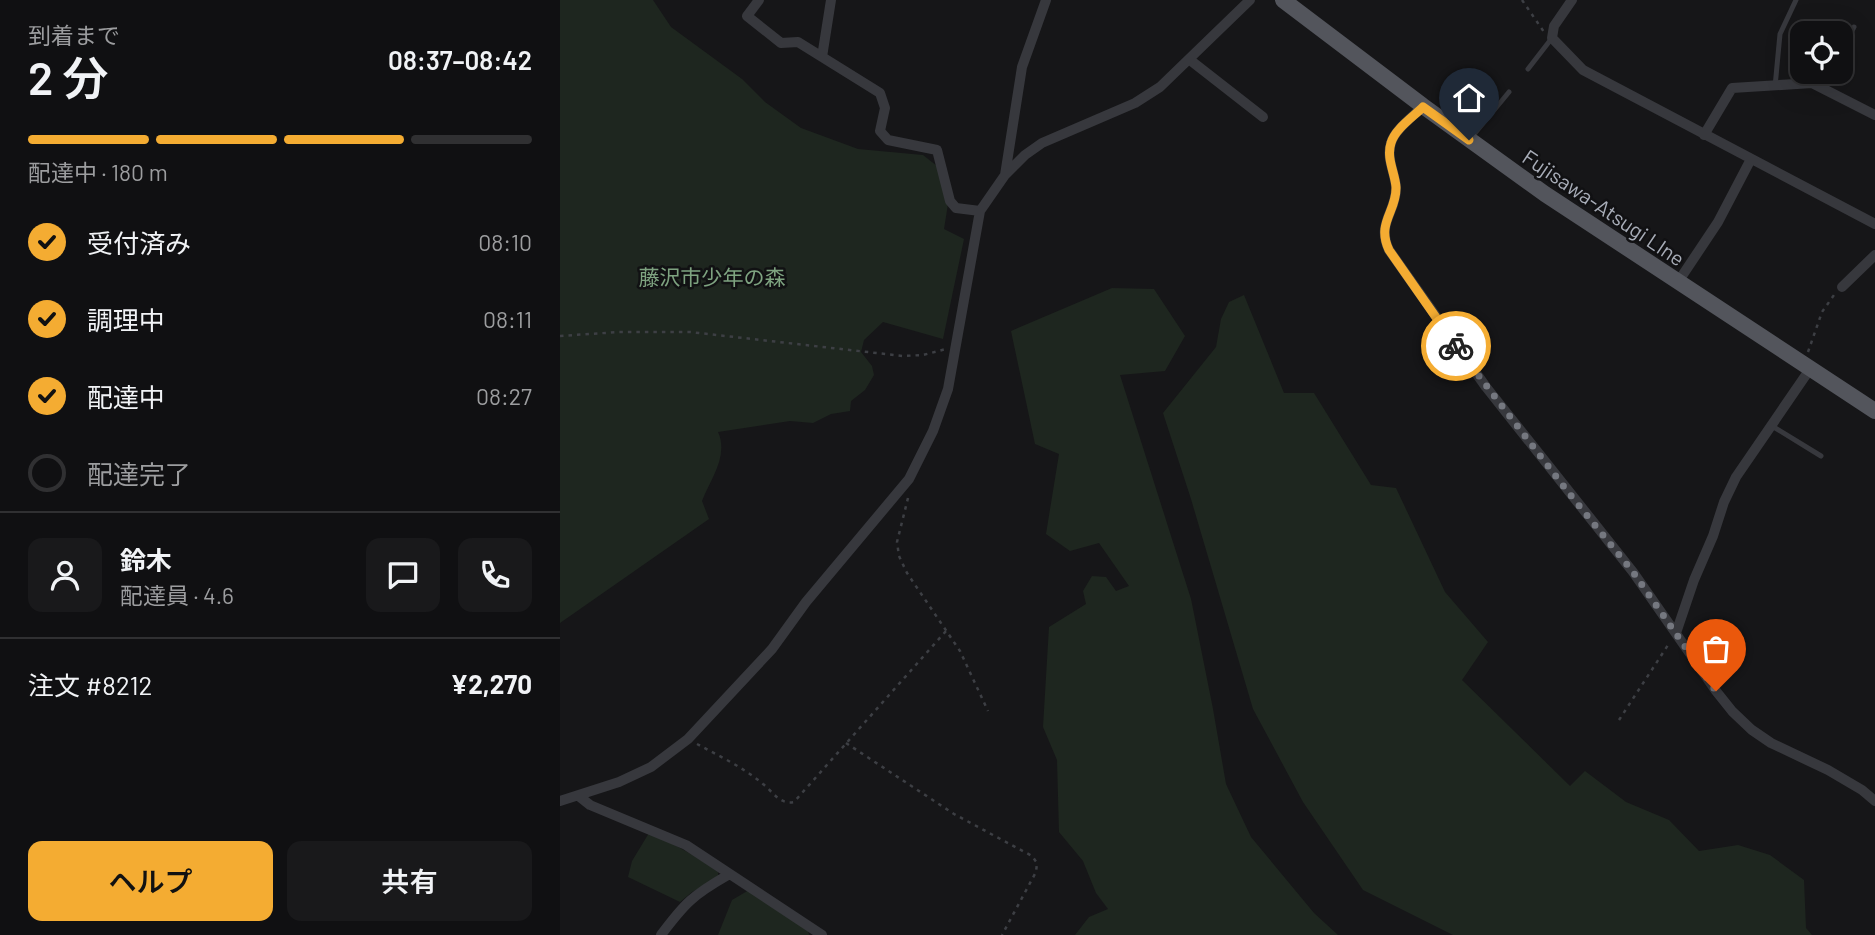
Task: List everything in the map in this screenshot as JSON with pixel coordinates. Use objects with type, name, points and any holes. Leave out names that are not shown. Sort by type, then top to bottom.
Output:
[{"type":"main road","name":"Fujisawa-Atsugi LIne","points":[[1283,0],[1423,107],[1545,194],[1875,411]]},
{"type":"street","points":[[759,0],[747,16],[781,43],[798,42],[880,93],[885,108],[880,131],[888,140],[937,150],[950,201],[956,208],[980,211]]},
{"type":"street","points":[[822,57],[831,0]]},
{"type":"street","points":[[1005,176],[1022,67],[1046,0]]},
{"type":"street","points":[[560,802],[619,782],[651,767],[688,739],[772,649],[806,602],[909,479],[924,452],[948,389],[980,211],[1005,176],[1025,155],[1042,143],[1135,103],[1160,87],[1250,0]]},
{"type":"street","points":[[1572,0],[1554,26],[1552,38],[1570,59],[1596,78],[1875,224]]},
{"type":"street","points":[[1190,60],[1263,117]]},
{"type":"street","points":[[1704,135],[1732,89],[1812,83],[1875,115]]},
{"type":"street","points":[[1423,107],[1403,126],[1391,143],[1391,163],[1396,186],[1385,224],[1385,243],[1389,250],[1486,387],[1633,572],[1716,691],[1752,730],[1771,743],[1828,770],[1875,801]]},
{"type":"street","points":[[1678,282],[1718,222],[1751,159]]},
{"type":"street","points":[[1842,287],[1875,255]]},
{"type":"street","points":[[1676,633],[1693,580],[1713,536],[1724,502],[1752,452],[1772,426],[1808,367]]},
{"type":"street","points":[[580,797],[590,805],[686,845],[822,935]]},
{"type":"street","points":[[661,935],[686,902],[728,875]]},
{"type":"lane","points":[[1775,87],[1780,34],[1796,0]]},
{"type":"lane","points":[[1528,69],[1552,38]]},
{"type":"lane","points":[[1824,88],[1826,84]]},
{"type":"lane","points":[[1469,140],[1509,92]]},
{"type":"lane","points":[[1772,426],[1821,456]]},
{"type":"path","points":[[1522,0],[1540,29],[1552,38]]},
{"type":"path","points":[[1808,367],[1822,312],[1842,287]]},
{"type":"path","points":[[560,336],[619,332],[690,332],[903,356],[948,349]]},
{"type":"path","points":[[909,479],[912,482],[897,542],[899,556],[906,573],[960,651],[988,711]]},
{"type":"path","points":[[688,739],[746,772],[780,801],[788,804],[794,802],[946,631]]},
{"type":"path","points":[[1619,720],[1676,633]]},
{"type":"path","points":[[846,743],[954,814],[1032,856],[1037,863],[1036,872],[1002,935]]},
{"type":"green space","name":"藤沢市少年の森","points":[[560,0],[653,0],[671,27],[742,79],[765,102],[801,128],[858,149],[923,155],[942,170],[948,204],[944,229],[964,239],[943,339],[883,322],[864,340],[861,352],[872,366],[874,375],[865,390],[851,401],[850,411],[831,414],[813,423],[790,421],[718,432],[721,441],[720,459],[702,501],[709,519],[560,623]]},
{"type":"green space","points":[[1112,288],[1154,289],[1185,336],[1165,371],[1120,375],[1191,599],[1226,784],[1251,837],[1314,913],[1338,935],[1075,935],[1089,917],[1108,909],[1096,893],[1083,861],[1059,832],[1057,760],[1043,727],[1049,627],[1086,604],[1083,591],[1092,576],[1106,577],[1116,591],[1129,586],[1099,543],[1070,551],[1046,534],[1059,454],[1035,444],[1011,331]]},
{"type":"green space","points":[[1244,295],[1284,393],[1314,393],[1371,485],[1396,488],[1445,592],[1488,642],[1462,680],[1570,786],[1585,771],[1626,802],[1669,820],[1699,851],[1738,845],[1770,855],[1804,880],[1806,928],[1812,935],[1453,935],[1363,890],[1303,802],[1253,709],[1163,413],[1216,347],[1221,319],[1229,302]]},
{"type":"green space","points":[[649,833],[702,861],[718,872],[718,878],[680,902],[628,877],[632,861]]},
{"type":"green space","points":[[749,890],[808,930],[809,935],[718,935],[732,900]]},
{"type":"way so far","points":[[1456,346],[1633,572],[1716,691]]},
{"type":"route","points":[[1456,346],[1389,250],[1384,231],[1396,186],[1391,163],[1391,143],[1403,126],[1423,107],[1469,140]]}]
